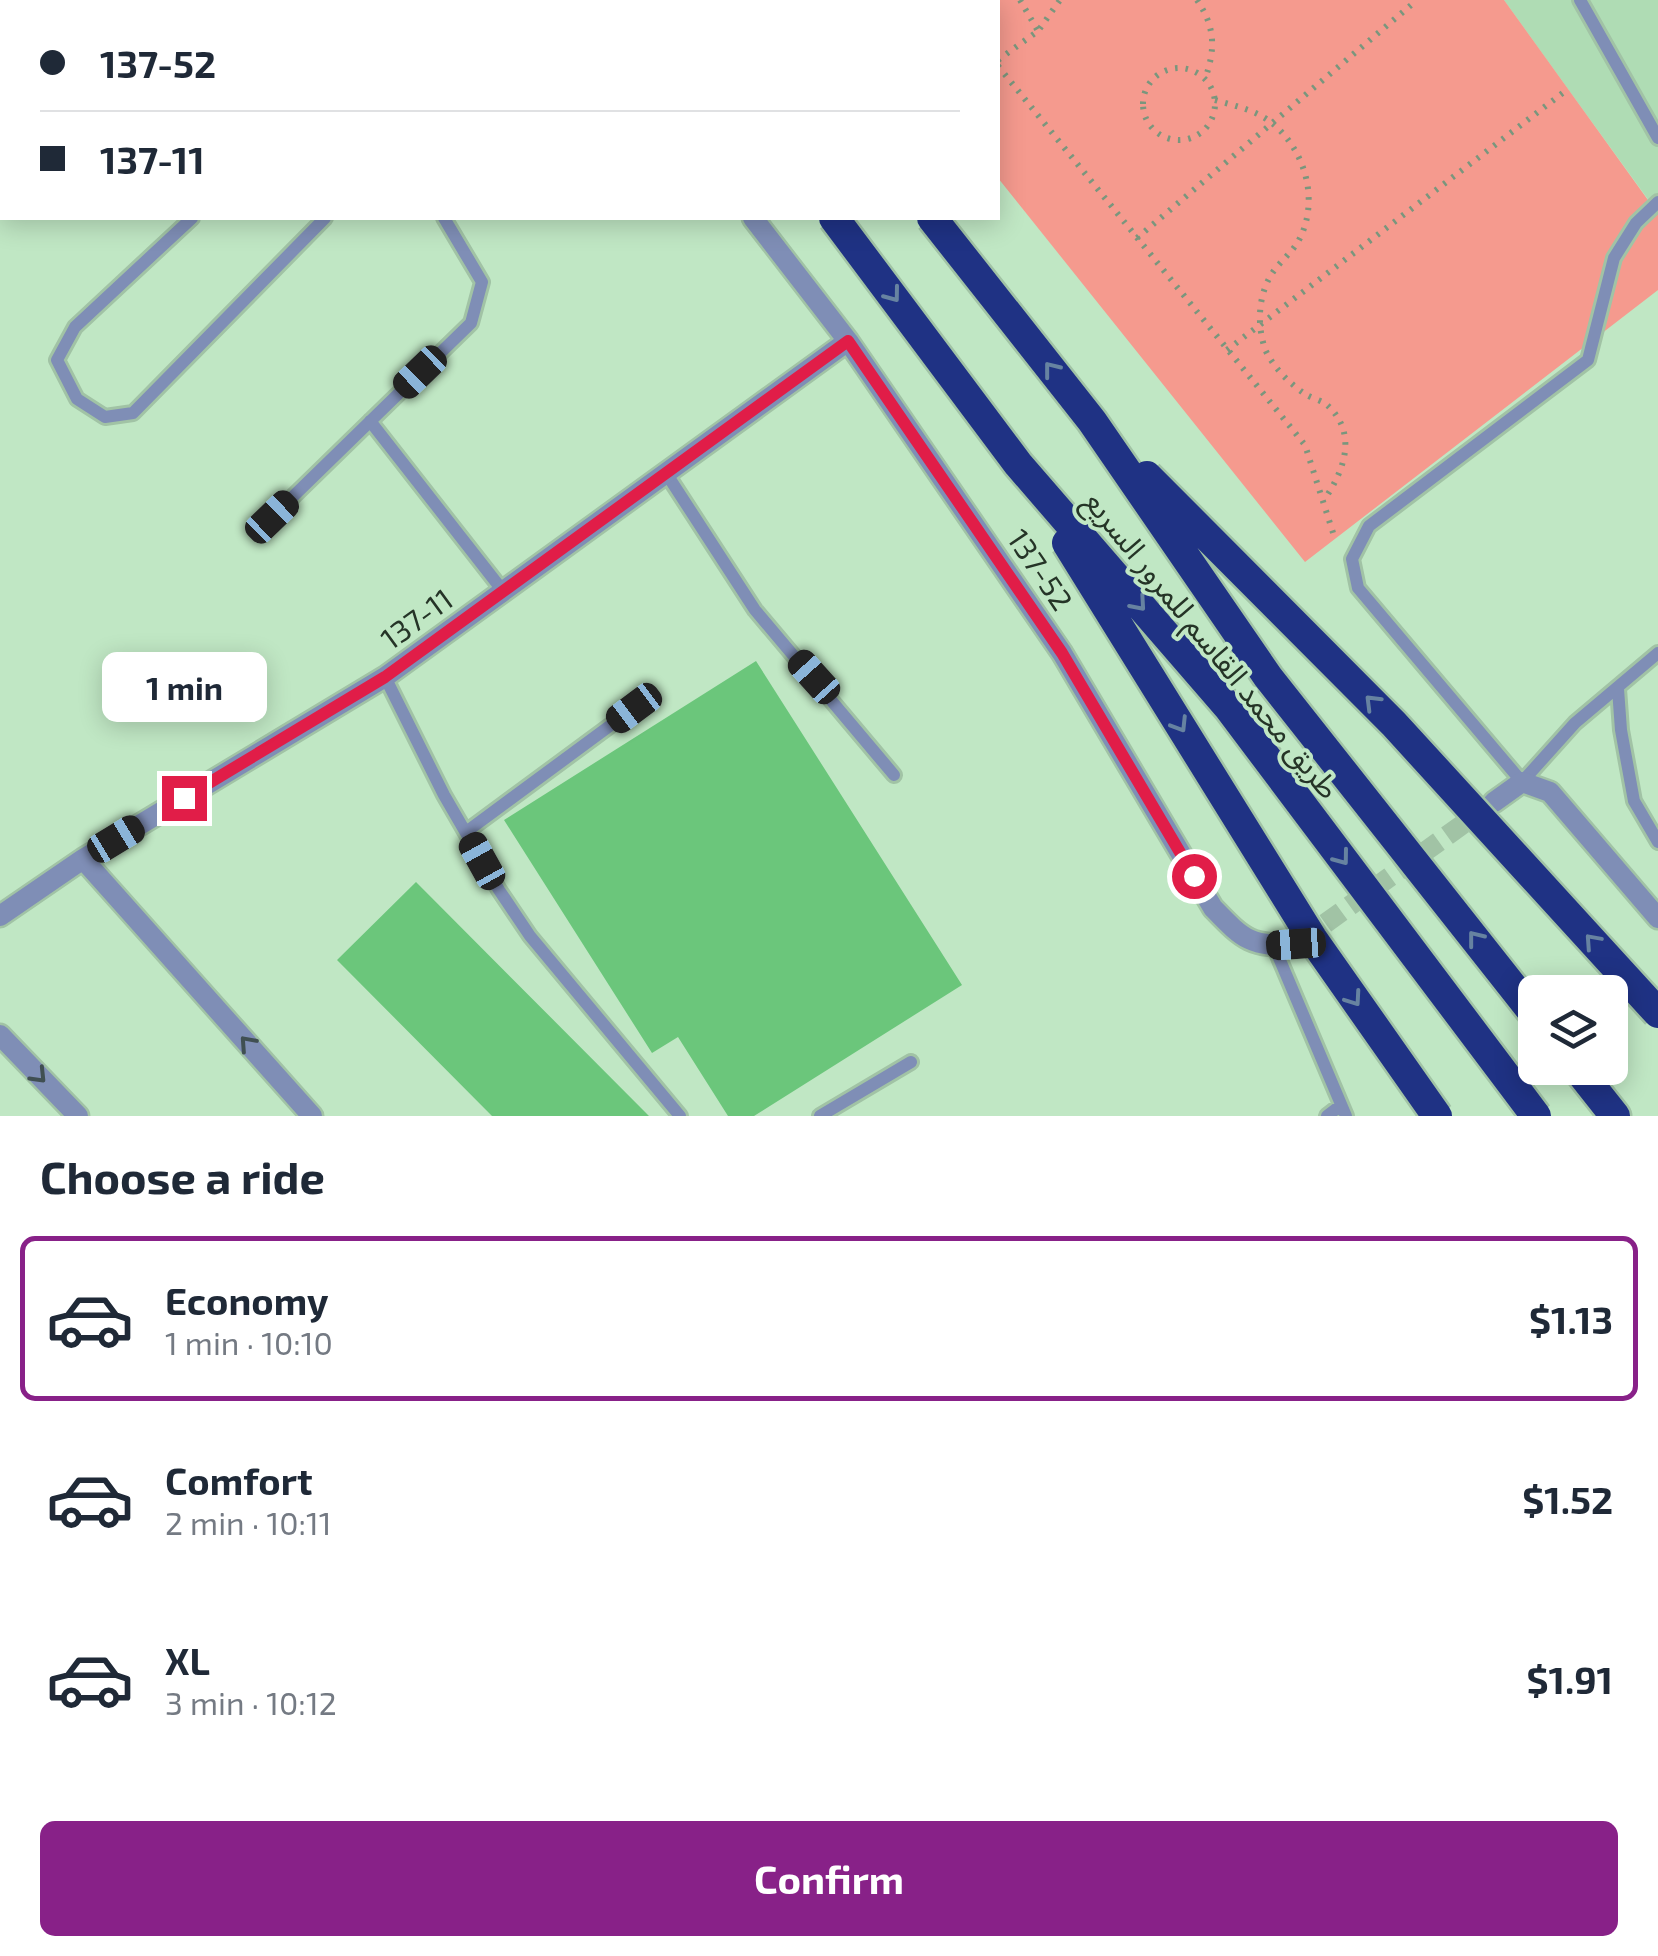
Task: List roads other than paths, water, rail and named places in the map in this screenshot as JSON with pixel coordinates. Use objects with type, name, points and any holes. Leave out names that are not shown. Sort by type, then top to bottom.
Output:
[{"type":"highway","name":"طريق محمد القاسم للمرور السريع","points":[[835,220],[1018,464],[1229,708],[1536,1116]]},
{"type":"highway","name":"طريق محمد القاسم للمرور السريع","points":[[934,220],[1092,422],[1268,677],[1518,993]]},
{"type":"highway","points":[[1092,422],[1394,724],[1658,1014]]},
{"type":"highway","points":[[1018,464],[1312,938],[1437,1116]]},
{"type":"highway","points":[[1590,1085],[1615,1116]]},
{"type":"street","name":"137-52","points":[[756,220],[848,341],[1062,653],[1213,908],[1243,938],[1274,946]]},
{"type":"street","name":"137-11","points":[[2,910],[385,677],[848,341]]},
{"type":"street","points":[[1494,802],[1522,782],[1550,792],[1658,918]]},
{"type":"street","points":[[83,860],[312,1116]]},
{"type":"street","points":[[1274,946],[1296,944]]},
{"type":"street","points":[[0,1036],[78,1116]]},
{"type":"lane","points":[[1580,0],[1658,138]]},
{"type":"lane","points":[[1658,202],[1636,224],[1614,258],[1588,360],[1369,526],[1352,559],[1358,588],[1522,782],[1575,723],[1658,653]]},
{"type":"lane","points":[[190,220],[75,326],[57,360],[77,399],[104,417],[133,413],[323,220]]},
{"type":"lane","points":[[272,517],[471,323],[482,282],[445,220]]},
{"type":"lane","points":[[370,421],[503,592]]},
{"type":"lane","points":[[666,473],[755,610],[894,775]]},
{"type":"lane","points":[[385,677],[436,780],[530,936],[680,1116]]},
{"type":"lane","points":[[1618,689],[1634,801],[1658,842]]},
{"type":"lane","points":[[466,832],[634,708]]},
{"type":"lane","points":[[1274,946],[1343,1111],[1326,1116]]},
{"type":"lane","points":[[820,1116],[912,1062]]},
{"type":"tunnel","points":[[1301,941],[1484,809]]}]
